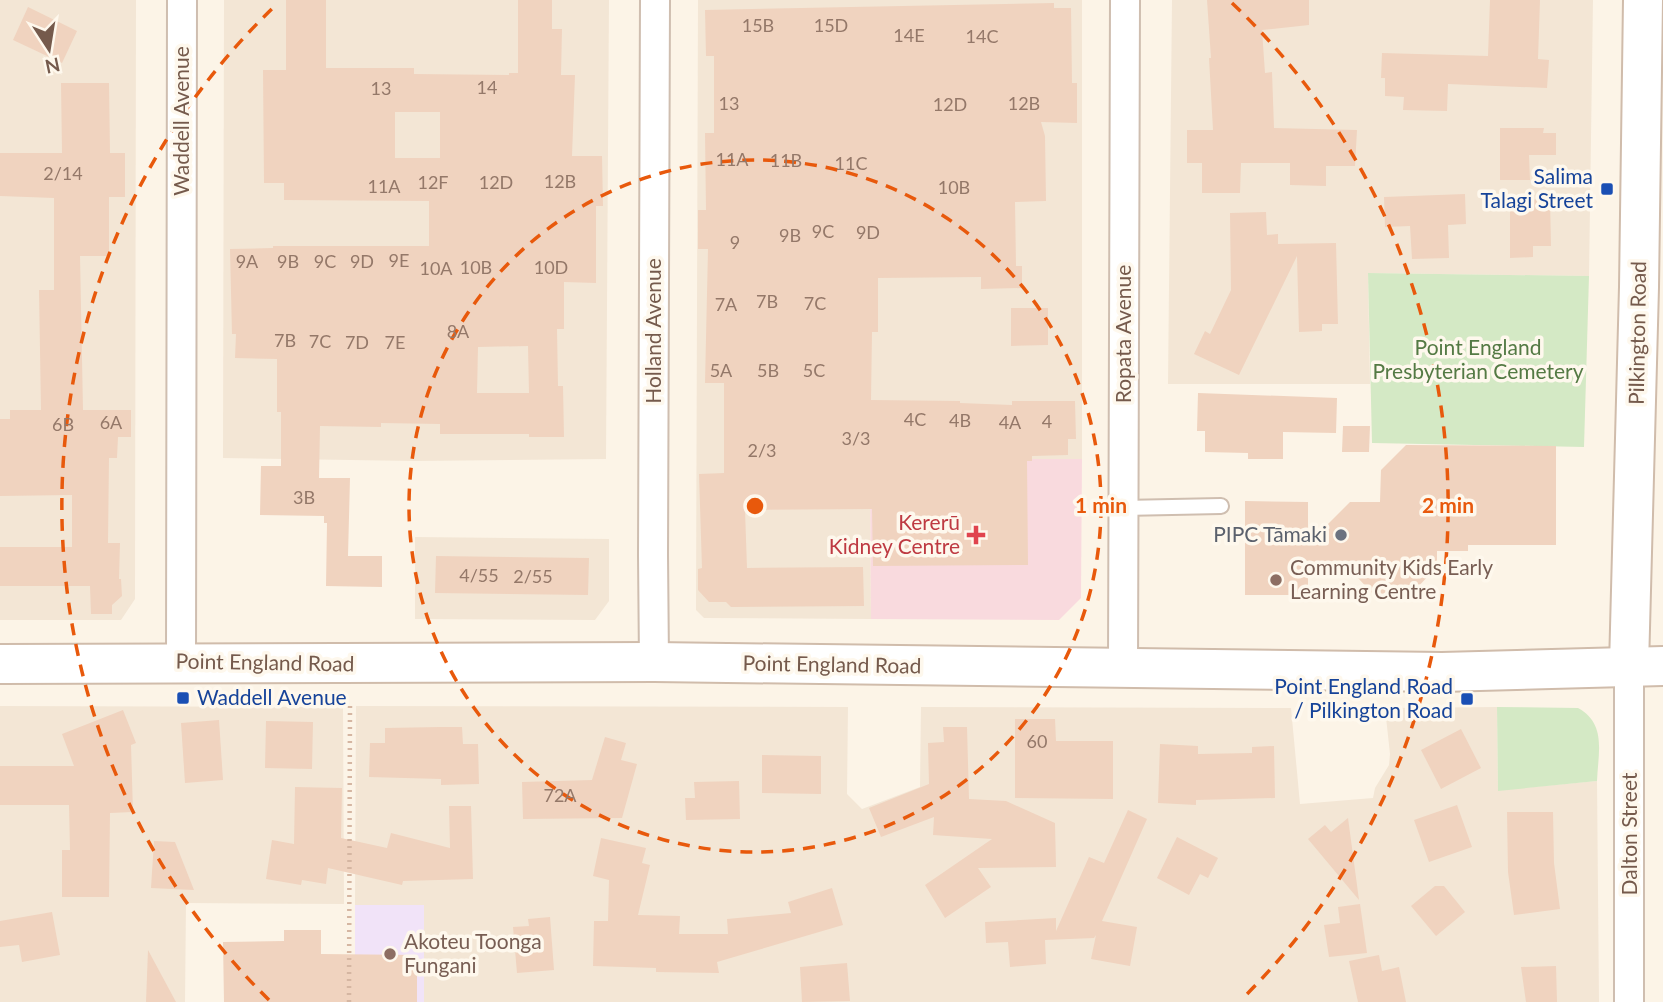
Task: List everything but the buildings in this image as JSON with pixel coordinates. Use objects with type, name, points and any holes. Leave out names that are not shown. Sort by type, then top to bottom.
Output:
[{"type":"street","name":"Waddell Avenue","points":[[181,662],[182,0]]},
{"type":"street","name":"Holland Avenue","points":[[654,662],[655,0]]},
{"type":"street","name":"Ropata Avenue","points":[[1123,668],[1125,0]]},
{"type":"street","name":"Pilkington Road","points":[[1643,0],[1651,288],[1646,666]]},
{"type":"street","name":"Point England Road","points":[[0,664],[654,662],[1442,672],[1646,666]]},
{"type":"street","name":"Dalton Street","points":[[1629,1002],[1646,666]]},
{"type":"lane","points":[[1123,508],[1221,506]]},
{"type":"path","points":[[349,1002],[350,702]]},
{"type":"shaded area","points":[[0,0],[136,0],[135,599],[121,620],[0,620]]},
{"type":"shaded area","points":[[224,0],[609,0],[606,459],[415,461],[223,458]]},
{"type":"shaded area","points":[[698,0],[1082,0],[1082,459],[887,459],[870,472],[871,619],[704,618],[696,610]]},
{"type":"shaded area","points":[[1172,0],[1593,0],[1589,276],[1368,273],[1370,384],[1168,384]]},
{"type":"shaded area","name":"Kererū Kidney Centre","points":[[887,459],[1082,459],[1081,598],[1059,620],[871,619],[870,472]]},
{"type":"shaded area","points":[[415,537],[609,539],[609,601],[595,620],[415,619]]},
{"type":"shaded area","points":[[0,706],[343,707],[344,904],[186,903],[185,1002],[0,1002]]},
{"type":"shaded area","points":[[356,706],[848,707],[847,794],[862,809],[920,787],[921,707],[1291,708],[1300,804],[1373,798],[1375,788],[1389,765],[1385,708],[1497,707],[1498,790],[1597,781],[1599,1002],[424,1002],[424,906],[355,905]]},
{"type":"shaded area","name":"Akoteu Toonga Fungani","points":[[355,905],[424,905],[424,1002],[355,1002]]},
{"type":"green space","name":"Point England Presbyterian Cemetery","points":[[1368,273],[1589,276],[1584,447],[1372,443]]},
{"type":"green space","points":[[1497,707],[1578,708],[1593,722],[1597,731],[1597,781],[1498,791]]},
{"type":"place","name":"Salima Talagi Street","points":[[1607,189]]},
{"type":"place","name":"Kererū Kidney Centre","points":[[976,535]]},
{"type":"place","name":"PIPC Tāmaki","points":[[1341,535]]},
{"type":"place","name":"Community Kids Early Learning Centre","points":[[1276,580]]},
{"type":"place","name":"Waddell Avenue","points":[[183,698]]},
{"type":"place","name":"Point England Road / Pilkington Road","points":[[1467,699]]},
{"type":"place","name":"Akoteu Toonga Fungani","points":[[390,954]]}]
